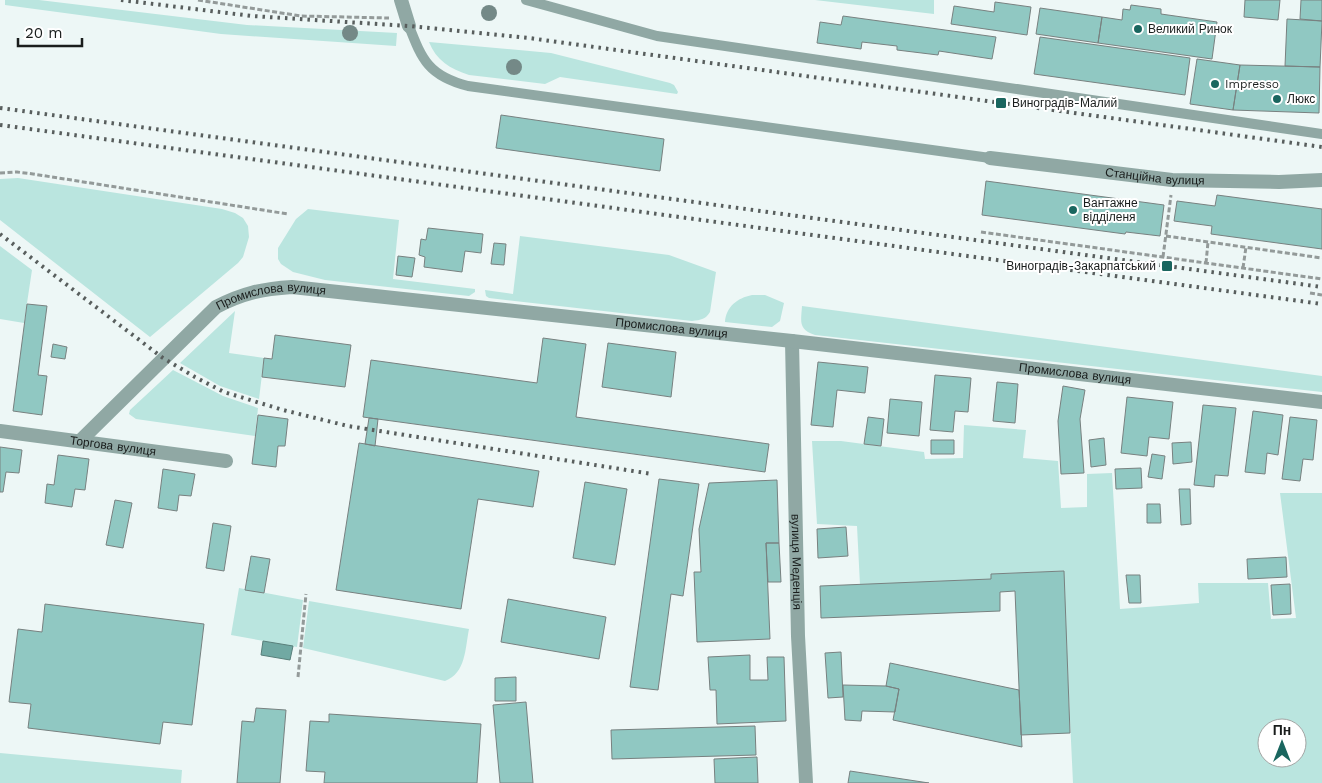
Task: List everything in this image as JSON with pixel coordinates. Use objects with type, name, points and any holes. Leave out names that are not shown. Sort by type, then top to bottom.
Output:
[{"type":"street","points":[[401,0],[408,22]]},
{"type":"street","name":"Станційна вулиця","points":[[990,158],[1172,180],[1279,182],[1322,180]]},
{"type":"street","name":"Промислова вулиця","points":[[80,441],[216,307],[254,291],[274,288],[309,288],[1322,402]]},
{"type":"street","name":"вулиця Меденція","points":[[792,342],[798,636],[806,783]]},
{"type":"street","name":"Торгова вулиця","points":[[0,431],[226,461]]},
{"type":"lane","points":[[526,0],[657,36],[1322,134]]},
{"type":"lane","points":[[408,22],[421,56],[426,62],[450,80],[468,86],[990,158]]},
{"type":"path","points":[[198,0],[301,16],[408,22]]},
{"type":"path","points":[[0,173],[17,172],[33,174],[288,214]]},
{"type":"path","points":[[1163,257],[1172,180]]},
{"type":"path","points":[[981,232],[1322,279]]},
{"type":"path","points":[[1166,236],[1322,258]]},
{"type":"path","points":[[1206,263],[1208,242]]},
{"type":"path","points":[[1243,268],[1246,247]]},
{"type":"path","points":[[1310,293],[1322,295]]},
{"type":"path","points":[[298,677],[306,594]]},
{"type":"shaded area","points":[[5,0],[39,0],[247,25],[397,33],[396,46],[221,34],[5,5]]},
{"type":"shaded area","points":[[815,0],[934,0],[934,14]]},
{"type":"shaded area","points":[[429,42],[551,53],[670,83],[674,85],[678,92],[677,94],[560,77],[545,84],[469,75],[444,63]]},
{"type":"shaded area","points":[[18,178],[222,209],[235,213],[243,218],[248,226],[249,237],[243,257],[150,337],[0,220],[0,179]]},
{"type":"shaded area","points":[[308,209],[399,220],[393,279],[475,289],[475,292],[469,296],[325,280],[293,272],[281,264],[278,259],[278,248],[296,219]]},
{"type":"shaded area","points":[[520,236],[669,255],[716,272],[710,312],[703,319],[692,321],[489,298],[486,296],[485,290],[513,294]]},
{"type":"shaded area","points":[[0,246],[32,270],[24,323],[0,319]]},
{"type":"shaded area","points":[[752,295],[765,295],[784,303],[780,321],[772,327],[725,322],[733,304],[742,298]]},
{"type":"shaded area","points":[[802,306],[1322,376],[1322,392],[815,335],[803,327],[801,321]]},
{"type":"shaded area","points":[[235,311],[229,353],[264,358],[259,399],[220,386],[180,363]]},
{"type":"shaded area","points":[[173,370],[223,396],[258,408],[255,436],[136,419],[129,414],[130,410]]},
{"type":"shaded area","points":[[964,425],[1026,430],[1023,458],[1058,461],[1061,508],[1087,507],[1087,474],[1112,473],[1120,609],[1199,603],[1198,583],[1268,583],[1271,619],[1296,618],[1280,493],[1322,493],[1322,783],[1073,783],[1063,571],[991,574],[991,579],[860,585],[857,526],[817,524],[812,441],[841,441],[924,452],[925,459],[963,458]]},
{"type":"shaded area","points":[[239,588],[303,600],[297,647],[231,635]]},
{"type":"shaded area","points":[[309,601],[469,629],[461,666],[452,677],[445,681],[303,648]]},
{"type":"shaded area","points":[[263,641],[293,646],[290,660],[261,655]]},
{"type":"shaded area","points":[[0,753],[182,770],[181,783],[0,783]]},
{"type":"building","points":[[1245,0],[1280,0],[1278,20],[1244,17]]},
{"type":"building","points":[[1301,0],[1322,0],[1322,21],[1300,19]]},
{"type":"building","points":[[995,2],[1031,7],[1027,35],[951,24],[954,6],[994,12]]},
{"type":"building","points":[[1131,5],[1161,9],[1161,14],[1217,22],[1212,59],[1098,43],[1102,17],[1122,20],[1123,9],[1130,10]]},
{"type":"building","points":[[1040,8],[1102,17],[1098,43],[1036,34]]},
{"type":"building","points":[[843,16],[996,37],[992,59],[939,51],[938,55],[897,50],[897,46],[862,42],[861,49],[817,43],[820,22],[841,25]]},
{"type":"building","points":[[1287,19],[1322,21],[1320,67],[1285,66]]},
{"type":"building","points":[[1040,37],[1190,58],[1185,95],[1034,74]]},
{"type":"building","name":"Impresso","points":[[1197,59],[1240,65],[1233,110],[1190,104]]},
{"type":"building","name":"Люкс","points":[[1240,65],[1320,67],[1319,113],[1233,110]]},
{"type":"building","points":[[501,115],[664,139],[660,171],[496,148]]},
{"type":"building","name":"Вантажне відділеня","points":[[986,181],[1164,205],[1160,236],[1126,232],[1125,234],[982,215]]},
{"type":"building","points":[[1217,195],[1322,209],[1322,249],[1211,234],[1212,226],[1174,221],[1177,201],[1215,206]]},
{"type":"building","points":[[428,228],[483,234],[481,253],[465,251],[462,272],[424,267],[425,257],[419,255],[421,239],[426,240]]},
{"type":"building","points":[[494,243],[506,244],[504,265],[491,264]]},
{"type":"building","points":[[398,256],[415,258],[412,277],[396,275]]},
{"type":"building","points":[[27,304],[47,306],[38,375],[47,376],[42,415],[13,411]]},
{"type":"building","points":[[275,335],[351,345],[345,387],[262,377],[264,358],[272,359]]},
{"type":"building","points":[[543,338],[586,344],[576,417],[769,444],[765,472],[363,417],[371,360],[537,383]]},
{"type":"building","points":[[608,343],[676,352],[671,397],[602,387]]},
{"type":"building","points":[[53,344],[67,347],[65,359],[51,357]]},
{"type":"building","points":[[818,362],[868,367],[865,393],[837,390],[833,427],[811,425]]},
{"type":"building","points":[[935,375],[971,378],[968,412],[955,411],[953,432],[930,430]]},
{"type":"building","points":[[997,382],[1018,384],[1015,423],[993,421]]},
{"type":"building","points":[[1063,386],[1085,390],[1080,419],[1084,473],[1061,474],[1058,421]]},
{"type":"building","points":[[1127,397],[1173,402],[1169,439],[1149,437],[1147,456],[1121,453]]},
{"type":"building","points":[[890,399],[922,402],[919,436],[887,433]]},
{"type":"building","points":[[1203,405],[1236,408],[1228,476],[1215,475],[1214,487],[1194,485]]},
{"type":"building","points":[[1253,411],[1283,415],[1278,455],[1267,453],[1265,474],[1245,472]]},
{"type":"building","points":[[258,415],[288,419],[285,446],[278,446],[276,467],[252,464]]},
{"type":"building","points":[[868,417],[884,419],[881,446],[864,444]]},
{"type":"building","points":[[1290,417],[1317,420],[1313,460],[1303,459],[1300,481],[1282,479]]},
{"type":"building","points":[[369,418],[378,419],[375,446],[365,444]]},
{"type":"building","points":[[1104,438],[1106,465],[1091,467],[1089,440]]},
{"type":"building","points":[[931,440],[954,440],[954,454],[931,454]]},
{"type":"building","points":[[1191,442],[1192,462],[1173,464],[1172,443]]},
{"type":"building","points":[[359,443],[539,471],[533,507],[478,499],[461,609],[336,590]]},
{"type":"building","points":[[0,447],[22,450],[19,473],[6,472],[3,492],[0,492]]},
{"type":"building","points":[[1152,454],[1165,456],[1162,479],[1148,477]]},
{"type":"building","points":[[58,455],[89,459],[85,490],[75,489],[72,507],[45,503],[47,484],[54,485]]},
{"type":"building","points":[[1141,468],[1142,488],[1116,489],[1115,469]]},
{"type":"building","points":[[163,469],[195,474],[191,496],[179,495],[177,511],[158,508]]},
{"type":"building","points":[[659,479],[699,484],[683,596],[671,594],[658,690],[630,687]]},
{"type":"building","points":[[777,480],[779,543],[766,543],[770,639],[697,642],[694,572],[701,572],[699,529],[709,483]]},
{"type":"building","points":[[585,482],[627,489],[615,565],[573,558]]},
{"type":"building","points":[[1179,489],[1190,489],[1191,524],[1181,525]]},
{"type":"building","points":[[115,500],[132,503],[123,548],[106,545]]},
{"type":"building","points":[[1147,504],[1160,504],[1161,523],[1147,523]]},
{"type":"building","points":[[213,523],[231,526],[224,571],[206,568]]},
{"type":"building","points":[[846,527],[848,556],[818,558],[817,529]]},
{"type":"building","points":[[766,543],[779,543],[781,582],[768,582]]},
{"type":"building","points":[[251,556],[270,559],[264,593],[245,590]]},
{"type":"building","points":[[1286,557],[1287,577],[1248,579],[1247,559]]},
{"type":"building","points":[[1064,571],[1070,733],[1021,735],[1015,591],[1000,592],[1000,611],[821,618],[820,586],[991,579],[991,574]]},
{"type":"building","points":[[1126,575],[1140,575],[1141,603],[1129,603]]},
{"type":"building","points":[[1290,584],[1291,614],[1273,615],[1271,585]]},
{"type":"building","points":[[508,599],[606,617],[599,659],[501,642]]},
{"type":"building","points":[[45,604],[204,624],[192,725],[163,722],[160,744],[28,728],[31,704],[9,702],[18,629],[42,632]]},
{"type":"building","points":[[841,652],[843,697],[828,698],[825,653]]},
{"type":"building","points":[[750,655],[750,680],[768,680],[767,657],[784,657],[786,721],[717,724],[716,690],[710,690],[708,657]]},
{"type":"building","points":[[890,663],[1019,690],[1022,747],[893,720],[899,689],[886,686]]},
{"type":"building","points":[[516,677],[516,701],[495,701],[495,678]]},
{"type":"building","points":[[843,685],[886,686],[899,689],[895,712],[862,711],[861,721],[845,720]]},
{"type":"building","points":[[526,702],[533,783],[500,783],[493,705]]},
{"type":"building","points":[[256,708],[286,710],[280,783],[237,783],[242,721],[254,722]]},
{"type":"building","points":[[329,714],[481,724],[477,783],[324,783],[325,772],[306,771],[310,721],[329,722]]},
{"type":"building","points":[[755,726],[756,755],[612,759],[611,730]]},
{"type":"building","points":[[757,757],[758,783],[715,783],[714,759]]},
{"type":"building","points":[[850,771],[929,783],[848,783]]},
{"type":"railway","points":[[121,0],[252,16],[409,26],[529,38],[1322,147]]},
{"type":"railway","points":[[0,108],[1322,287]]},
{"type":"railway","points":[[0,125],[1322,304]]},
{"type":"railway","points":[[0,234],[163,358],[224,392],[283,410],[348,426],[652,474]]},
{"type":"place","name":"Великий Ринок","points":[[1138,29]]},
{"type":"place","name":"Impresso","points":[[1215,84]]},
{"type":"place","name":"Люкс","points":[[1277,99]]},
{"type":"place","name":"Виноградів-Малий","points":[[1001,103]]},
{"type":"place","name":"Вантажне відділеня","points":[[1073,210]]},
{"type":"place","name":"Виноградів-Закарпатський","points":[[1167,266]]}]
